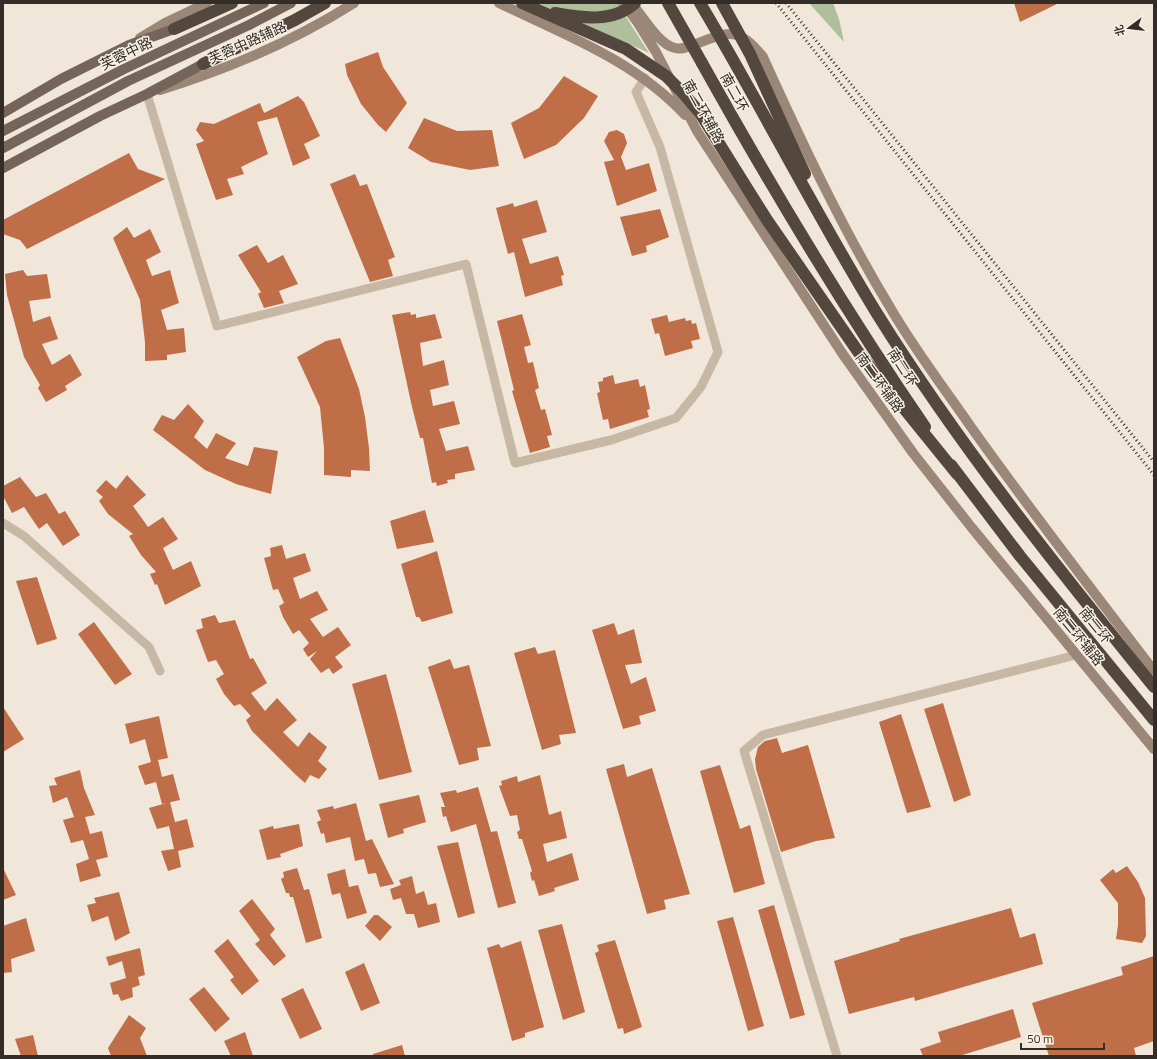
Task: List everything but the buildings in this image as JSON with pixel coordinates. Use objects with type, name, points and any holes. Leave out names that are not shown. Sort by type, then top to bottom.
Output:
[{"type":"highway","points":[[174,29],[232,3]]},
{"type":"highway","points":[[203,64],[296,20],[325,3]]},
{"type":"highway","points":[[528,5],[578,17],[604,17],[621,13],[634,3]]},
{"type":"highway","name":"南二环","points":[[668,3],[746,143],[807,243],[904,396],[958,474],[1020,556],[1154,720]]},
{"type":"highway","name":"南二环","points":[[700,3],[876,312],[938,404],[994,483],[1070,582],[1154,687]]},
{"type":"highway","points":[[722,3],[756,68],[833,237]]},
{"type":"highway","points":[[528,5],[626,49],[666,76],[683,93],[700,113],[767,220],[859,354],[958,474]]},
{"type":"main road","name":"芙蓉中路","points":[[3,131],[68,97],[264,3]]},
{"type":"main road","name":"芙蓉中路","points":[[3,148],[74,109],[291,3]]},
{"type":"main road","points":[[3,113],[61,79],[129,45],[174,29]]},
{"type":"main road","points":[[3,168],[100,116],[147,94],[203,64]]},
{"type":"street","points":[[129,45],[165,23],[207,3]]},
{"type":"street","name":"芙蓉中路辅路","points":[[147,94],[208,75],[239,62],[332,17],[354,3]]},
{"type":"street","points":[[500,3],[593,49],[645,78],[676,105],[697,131]]},
{"type":"street","name":"南二环辅路","points":[[623,3],[638,23],[656,52],[697,131],[842,353],[913,453],[972,528],[1154,749]]},
{"type":"street","points":[[631,3],[659,36],[675,49],[683,48],[725,33],[745,39],[754,45],[763,57],[847,232],[891,310],[935,376],[1001,469],[1154,671]]},
{"type":"street","points":[[147,94],[217,326],[466,264],[515,463],[611,440],[676,418],[701,387],[718,352],[660,147],[636,92],[645,78]]},
{"type":"street","points":[[3,523],[24,536],[149,647],[160,671]]},
{"type":"street","points":[[837,1056],[744,751],[763,735],[1076,654]]},
{"type":"green space","points":[[538,3],[617,3],[649,53]]},
{"type":"green space","points":[[809,3],[833,3],[839,19],[844,42]]},
{"type":"railway","points":[[776,3],[1154,475]]},
{"type":"railway","points":[[786,3],[1154,462]]}]
